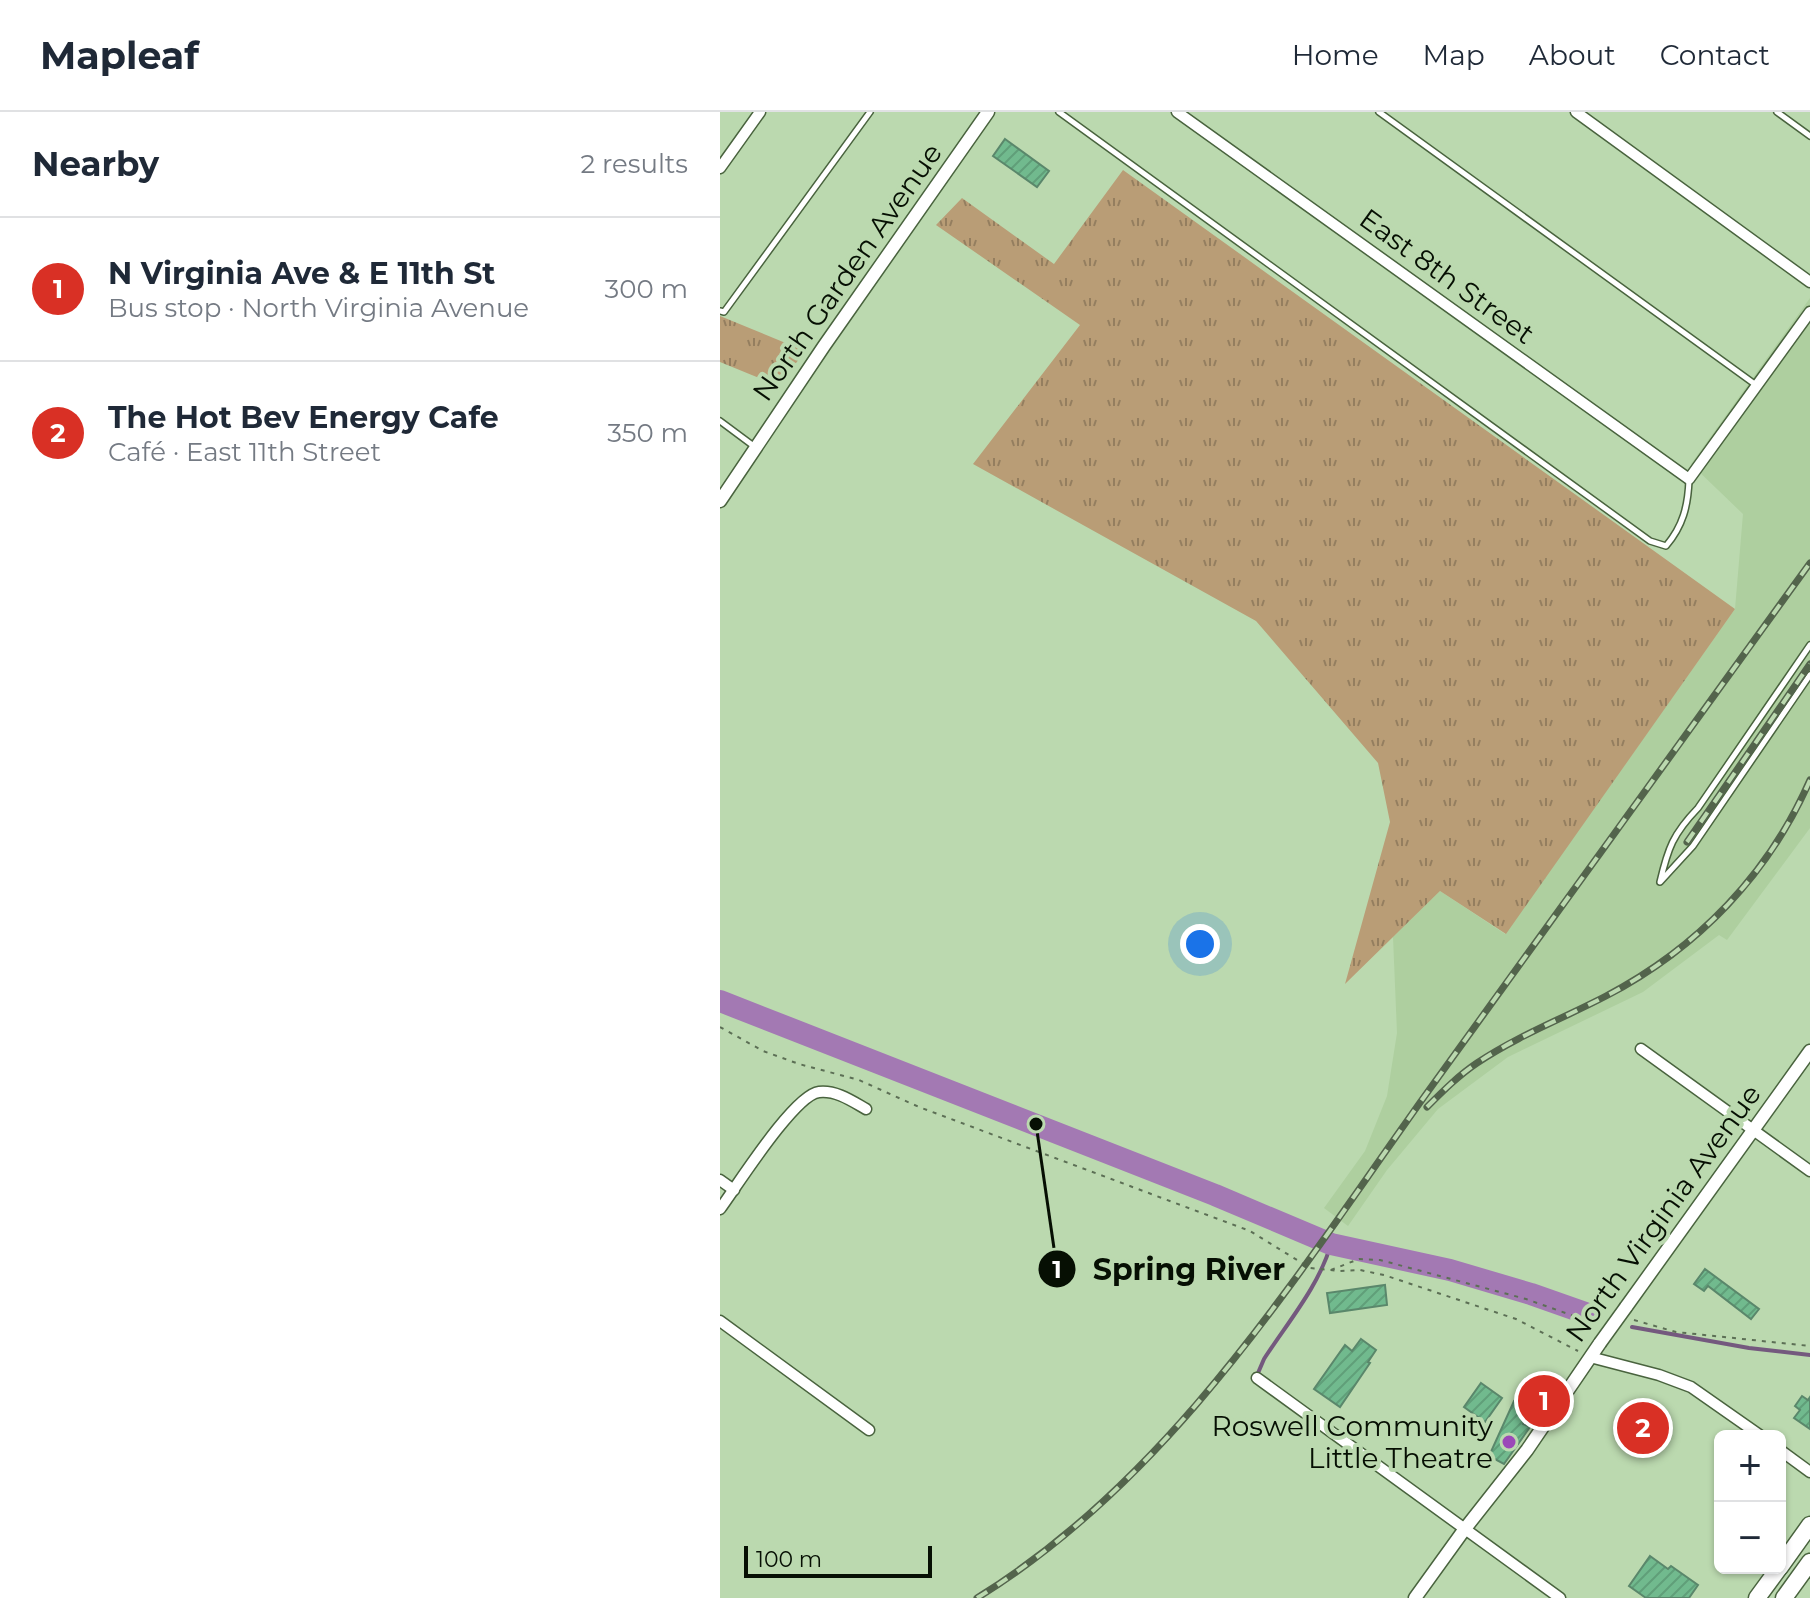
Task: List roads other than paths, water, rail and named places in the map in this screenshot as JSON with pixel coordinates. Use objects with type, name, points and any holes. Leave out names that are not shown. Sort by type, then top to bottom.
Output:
[{"type":"main road","points":[[1786,1559],[1810,1525]]},
{"type":"main road","points":[[1784,1598],[1810,1562]]},
{"type":"main road","points":[[1757,1598],[1775,1574]]},
{"type":"street","points":[[720,168],[760,112]]},
{"type":"street","name":"North Garden Avenue","points":[[720,501],[988,112]]},
{"type":"street","name":"East 8th Street","points":[[1177,112],[1689,479]]},
{"type":"street","points":[[1576,112],[1810,282]]},
{"type":"street","points":[[1689,479],[1810,312]]},
{"type":"street","points":[[1641,1049],[1810,1171]]},
{"type":"street","name":"North Virginia Avenue","points":[[1415,1598],[1518,1463],[1590,1357],[1626,1312],[1810,1051]]},
{"type":"street","points":[[720,1209],[789,1114],[805,1098],[819,1092],[834,1093],[866,1109]]},
{"type":"street","points":[[720,1180],[734,1190]]},
{"type":"street","points":[[720,1321],[869,1430]]},
{"type":"street","points":[[1590,1357],[1691,1387],[1752,1430]]},
{"type":"street","points":[[1257,1378],[1560,1598]]},
{"type":"street","points":[[1786,1454],[1810,1472]]},
{"type":"lane","points":[[720,311],[724,312],[870,112]]},
{"type":"lane","points":[[1059,112],[1650,541],[1666,546],[1678,533],[1688,504],[1689,479]]},
{"type":"lane","points":[[1379,112],[1756,386]]},
{"type":"lane","points":[[1777,112],[1810,136]]},
{"type":"lane","points":[[720,421],[755,448]]},
{"type":"lane","points":[[1810,645],[1698,808],[1679,828],[1668,846],[1660,882],[1693,846],[1810,675]]},
{"type":"waterway","points":[[720,1001],[1215,1195],[1331,1244],[1450,1270],[1585,1313]]},
{"type":"waterway","points":[[1258,1373],[1311,1289],[1331,1244]]},
{"type":"waterway","points":[[1632,1327],[1749,1348],[1810,1355]]},
{"type":"railway","points":[[977,1598],[1047,1549],[1112,1493],[1172,1432],[1227,1367],[1331,1230],[1810,563]]},
{"type":"railway","points":[[1687,842],[1810,664]]},
{"type":"railway","points":[[1427,1107],[1477,1063],[1639,977],[1700,931],[1752,877],[1774,847],[1810,780]]},
{"type":"place","name":"Spring River","points":[[1036,1124]]},
{"type":"place","name":"N Virginia Ave & E 11th St","points":[[1544,1401]]},
{"type":"place","name":"The Hot Bev Energy Cafe","points":[[1643,1428]]},
{"type":"place","name":"Roswell Community Little Theatre","points":[[1509,1442]]}]
